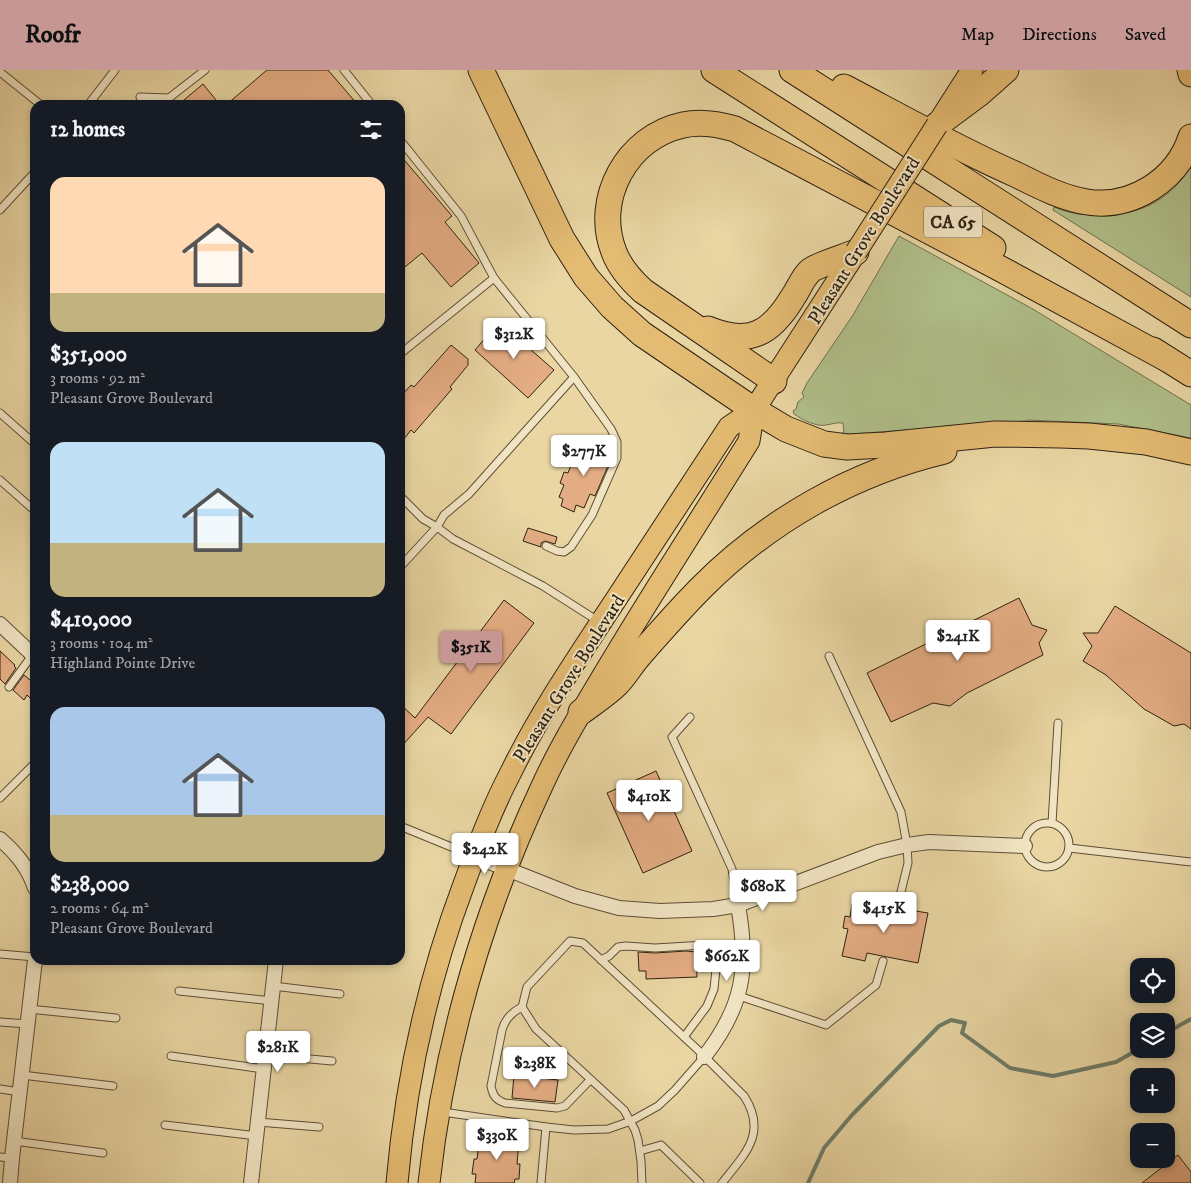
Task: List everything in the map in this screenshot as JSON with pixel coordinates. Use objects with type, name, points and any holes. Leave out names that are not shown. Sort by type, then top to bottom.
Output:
[{"type":"highway","points":[[481,70],[562,239],[586,277],[612,308],[642,334],[754,410],[786,429],[824,444],[848,447],[995,434],[1060,434],[1146,442],[1191,452]]},
{"type":"highway","name":"CA 65","points":[[714,70],[1191,374]]},
{"type":"highway","points":[[792,70],[838,83],[978,158],[1058,194],[1088,202],[1103,203],[1129,199],[1153,187],[1176,166],[1191,137]]},
{"type":"highway","name":"CA 65","points":[[792,70],[1191,325]]},
{"type":"highway","points":[[937,125],[971,83],[1006,70]]},
{"type":"highway","points":[[1190,70],[1191,74]]},
{"type":"highway","points":[[774,381],[643,291],[630,280],[613,251],[607,218],[609,201],[620,171],[628,158],[640,146],[654,136],[669,129],[684,124],[702,123],[718,124],[735,129],[1167,359]]},
{"type":"highway","points":[[686,320],[732,337],[748,337],[765,331],[788,306],[810,271],[856,252]]},
{"type":"highway","points":[[581,712],[617,684],[638,657],[702,588],[740,551],[779,523],[851,483],[891,467],[964,446],[1029,435]]},
{"type":"main road","name":"Pleasant Grove Boulevard","points":[[397,1183],[414,1055],[440,952],[486,826],[518,757],[552,696],[729,427],[754,410],[774,381],[937,125]]},
{"type":"main road","name":"Pleasant Grove Boulevard","points":[[429,1183],[438,1112],[452,1043],[474,960],[506,868],[542,785],[581,712],[749,441],[754,410]]},
{"type":"street","points":[[0,624],[30,652]]},
{"type":"street","points":[[0,839],[30,869]]},
{"type":"street","points":[[474,856],[575,896],[618,908],[660,911],[738,906],[878,852],[907,845],[929,842],[1025,846]]},
{"type":"street","points":[[704,1057],[726,1025],[739,996],[744,940],[738,906]]},
{"type":"street","points":[[10,1183],[6,1157],[14,1141],[34,965]]},
{"type":"street","points":[[251,1183],[275,965]]},
{"type":"lane","points":[[92,100],[115,70]]},
{"type":"lane","points":[[140,97],[169,98],[205,70]]},
{"type":"lane","points":[[344,70],[368,100]]},
{"type":"lane","points":[[0,72],[35,100]]},
{"type":"lane","points":[[405,146],[461,216],[494,278],[574,377],[611,429],[616,442],[616,458],[592,515],[571,548],[564,552],[546,546]]},
{"type":"lane","points":[[0,210],[30,177]]},
{"type":"lane","points":[[405,350],[494,278]]},
{"type":"lane","points":[[405,561],[437,526],[444,515],[469,494],[574,377]]},
{"type":"lane","points":[[0,413],[30,440]]},
{"type":"lane","points":[[0,480],[30,507]]},
{"type":"lane","points":[[405,501],[423,519],[437,526],[453,539],[543,586],[601,622]]},
{"type":"lane","points":[[829,656],[901,812],[908,863],[900,896]]},
{"type":"lane","points":[[9,687],[30,661]]},
{"type":"lane","points":[[690,717],[672,737],[732,869],[738,906]]},
{"type":"lane","points":[[1052,823],[1058,723]]},
{"type":"lane","points":[[0,798],[30,768]]},
{"type":"lane","points":[[1052,823],[1065,832],[1069,838],[1069,848],[1064,861],[1047,867],[1032,861],[1028,857],[1025,846],[1026,838],[1034,827],[1040,824],[1052,823]]},
{"type":"lane","points":[[405,828],[474,856]]},
{"type":"lane","points":[[1069,848],[1191,862]]},
{"type":"lane","points":[[642,1183],[640,1151],[631,1121],[621,1107],[536,1029],[522,1007],[527,987],[570,941],[583,943],[744,1096],[754,1114],[754,1130],[750,1147],[722,1183]]},
{"type":"lane","points":[[601,960],[609,956],[618,947],[626,946],[655,948],[705,946],[712,950],[716,959],[714,989],[707,1006],[684,1037]]},
{"type":"lane","points":[[0,954],[30,957]]},
{"type":"lane","points":[[739,996],[826,1025],[876,985],[882,961]]},
{"type":"lane","points":[[273,986],[340,994]]},
{"type":"lane","points":[[179,990],[272,1001]]},
{"type":"lane","points":[[522,1007],[513,1012],[504,1023],[502,1030],[491,1086],[497,1100],[505,1103],[557,1108],[565,1106],[590,1080]]},
{"type":"lane","points":[[29,1009],[116,1018]]},
{"type":"lane","points":[[0,1022],[28,1024]]},
{"type":"lane","points":[[171,1056],[265,1062],[332,1061]]},
{"type":"lane","points":[[438,1112],[574,1130],[608,1129],[631,1121],[658,1106],[704,1057]]},
{"type":"lane","points":[[22,1075],[113,1086]]},
{"type":"lane","points":[[0,1090],[20,1092]]},
{"type":"lane","points":[[165,1125],[258,1129],[319,1127]]},
{"type":"lane","points":[[541,1183],[546,1127]]},
{"type":"lane","points":[[14,1141],[103,1153]]},
{"type":"lane","points":[[640,1151],[661,1145],[700,1183]]},
{"type":"green space","points":[[1191,167],[1191,297],[1053,210],[1054,207],[1077,214],[1100,215],[1141,209],[1152,204],[1173,189]]},
{"type":"green space","points":[[899,236],[1031,308],[1191,405],[1191,438],[1118,424],[1028,420],[839,435],[844,432],[843,423],[818,425],[805,421],[794,414],[793,411],[796,409],[798,402],[804,397],[802,393],[807,383],[853,315]]},
{"type":"building","points":[[267,70],[328,70],[354,100],[232,100]]},
{"type":"building","points":[[203,84],[216,100],[184,100]]},
{"type":"building","points":[[405,161],[452,216],[445,222],[479,263],[451,287],[422,253],[405,267]]},
{"type":"building","points":[[499,322],[554,370],[528,398],[475,350]]},
{"type":"building","points":[[451,345],[468,359],[468,365],[450,387],[452,389],[414,433],[411,430],[405,438],[405,392],[411,385],[414,387]]},
{"type":"building","points":[[591,444],[605,449],[602,455],[611,459],[595,496],[590,494],[584,508],[576,505],[574,512],[561,506],[563,499],[559,497],[564,485],[560,483],[564,472],[568,473],[578,447],[584,450],[585,446],[589,447]]},
{"type":"building","points":[[528,528],[557,537],[555,544],[545,541],[541,543],[541,547],[523,541]]},
{"type":"building","points":[[1019,598],[1032,625],[1047,630],[1039,643],[1043,655],[967,693],[950,706],[933,703],[891,722],[867,673]]},
{"type":"building","points":[[504,600],[534,623],[451,734],[428,717],[405,742],[405,709],[415,718]]},
{"type":"building","points":[[1115,606],[1191,653],[1191,729],[1184,724],[1174,726],[1144,709],[1106,675],[1083,661],[1092,646],[1083,633],[1098,633]]},
{"type":"building","points":[[0,651],[16,668],[5,684],[0,679]]},
{"type":"building","points":[[24,675],[30,680],[30,698],[27,695],[24,700],[13,690]]},
{"type":"building","points":[[656,771],[692,851],[643,873],[607,793]]},
{"type":"building","points":[[852,904],[908,915],[909,910],[928,913],[918,963],[867,953],[865,961],[842,956],[848,929],[843,928],[845,916],[850,917]]},
{"type":"building","points":[[638,952],[696,952],[697,977],[646,979],[646,971],[639,971]]},
{"type":"building","points":[[514,1075],[558,1080],[555,1102],[512,1098]]},
{"type":"building","points":[[480,1136],[519,1141],[517,1164],[520,1164],[519,1179],[515,1179],[514,1183],[475,1183],[476,1174],[472,1174],[474,1159],[477,1159]]},
{"type":"building","points":[[1178,1155],[1191,1172],[1191,1183],[1142,1183],[1161,1168],[1175,1168],[1175,1157]]},
{"type":"waterway","points":[[1175,1028],[1191,1019]]},
{"type":"waterway","points":[[808,1183],[824,1148],[852,1115],[939,1026],[951,1020],[965,1023],[962,1033],[1010,1068],[1053,1076],[1116,1062],[1130,1054]]}]
